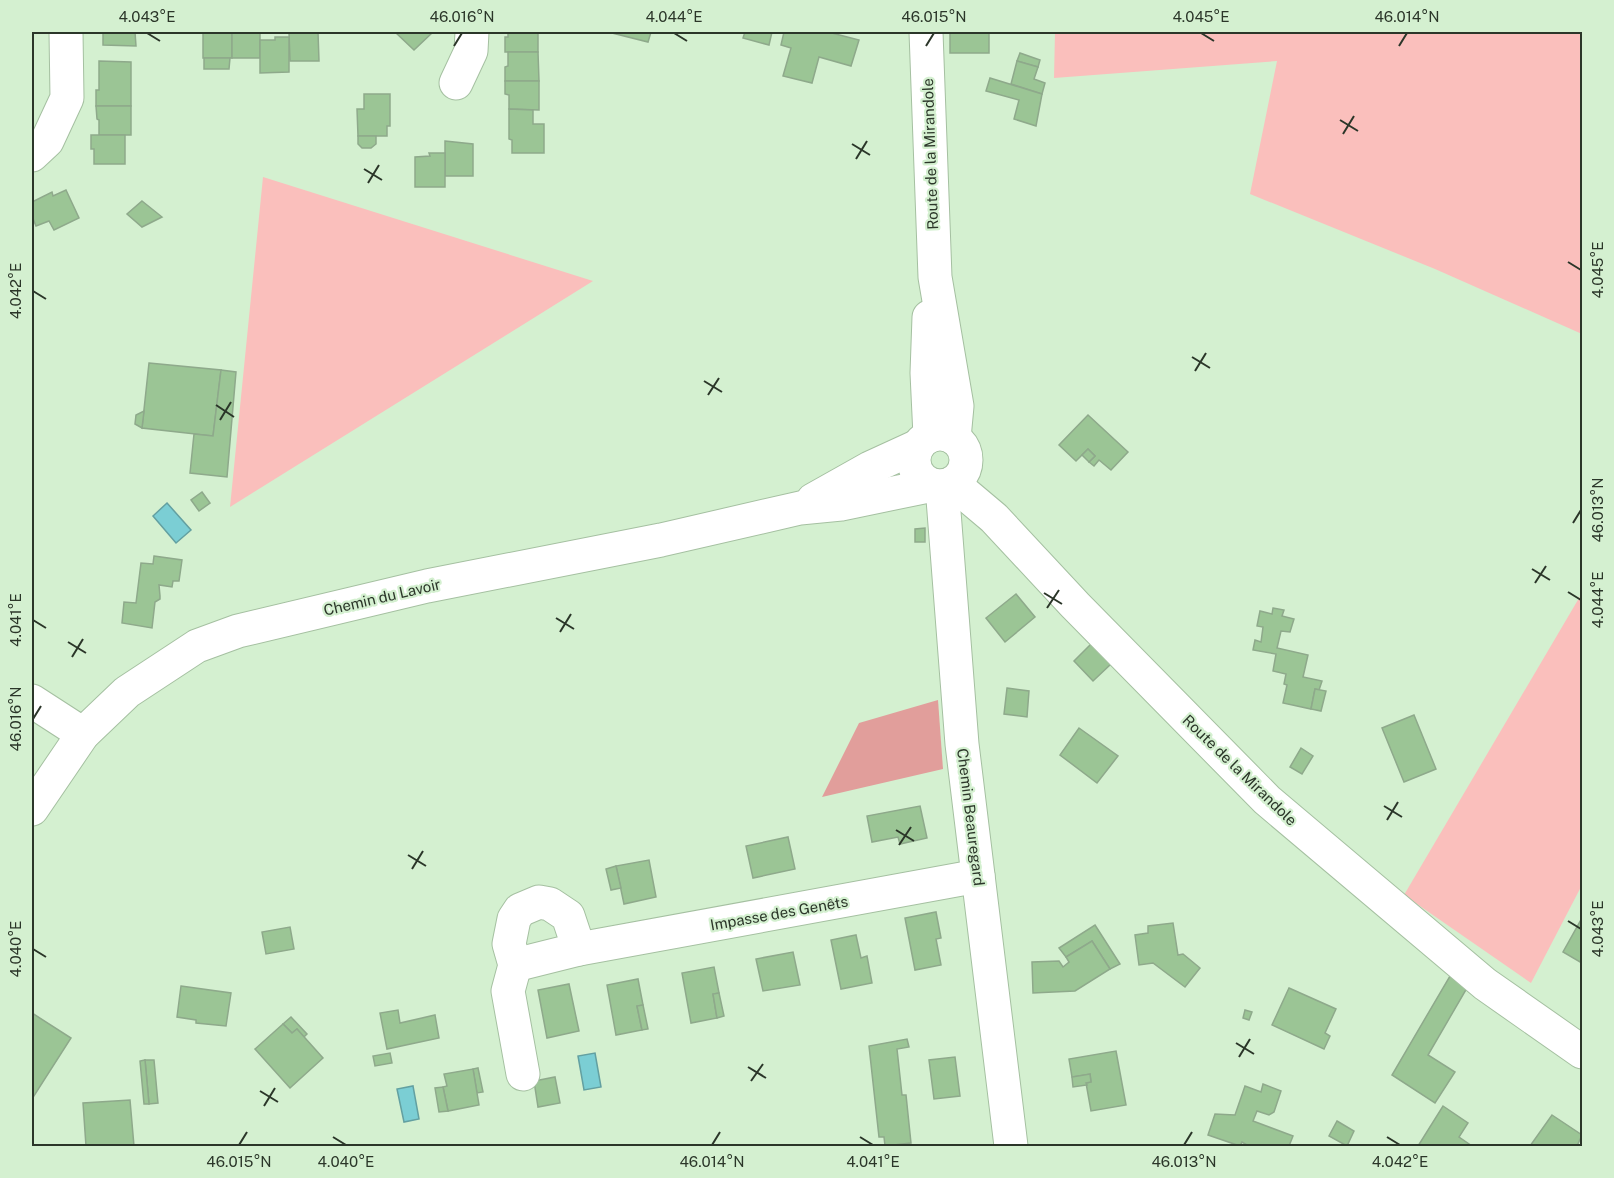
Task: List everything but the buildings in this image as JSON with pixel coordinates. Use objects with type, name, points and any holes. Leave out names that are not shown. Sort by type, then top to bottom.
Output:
[{"type":"street","points":[[32,155],[47,141],[67,98],[66,32]]},
{"type":"street","points":[[456,83],[471,51],[472,32]]},
{"type":"street","name":"Route de la Mirandole","points":[[926,32],[935,277],[957,406],[934,440]]},
{"type":"street","points":[[934,440],[960,443],[966,458],[962,473],[942,485],[920,476],[914,462],[934,440]]},
{"type":"street","name":"Chemin du Lavoir","points":[[800,508],[870,468],[934,440]]},
{"type":"street","name":"Route de la Mirandole","points":[[942,485],[956,486],[994,518],[1075,605],[1267,800],[1485,984],[1582,1052]]},
{"type":"street","name":"Chemin du Lavoir","points":[[32,809],[83,734],[126,692],[197,646],[238,631],[427,586],[661,540],[800,508],[841,504],[942,485]]},
{"type":"street","name":"Chemin Beauregard","points":[[942,485],[962,744],[1011,1146]]},
{"type":"street","points":[[32,701],[83,734]]},
{"type":"street","name":"Impasse des Genêts","points":[[515,965],[579,949],[978,876]]},
{"type":"street","points":[[523,1074],[508,991],[515,965],[509,944],[514,919],[520,910],[539,902],[550,904],[568,916],[579,949]]},
{"type":"shaded area","points":[[1055,32],[1582,32],[1582,334],[1435,269],[1250,194],[1277,61],[1054,78]]},
{"type":"shaded area","points":[[263,177],[593,281],[230,507]]},
{"type":"shaded area","points":[[1582,593],[1582,885],[1531,983],[1404,895]]},
{"type":"shaded area","points":[[938,700],[943,769],[822,797],[859,723]]},
{"type":"water","points":[[167,503],[191,530],[176,543],[153,516]]},
{"type":"water","points":[[595,1053],[601,1087],[584,1090],[578,1056]]},
{"type":"water","points":[[413,1086],[419,1119],[404,1122],[397,1089]]}]
